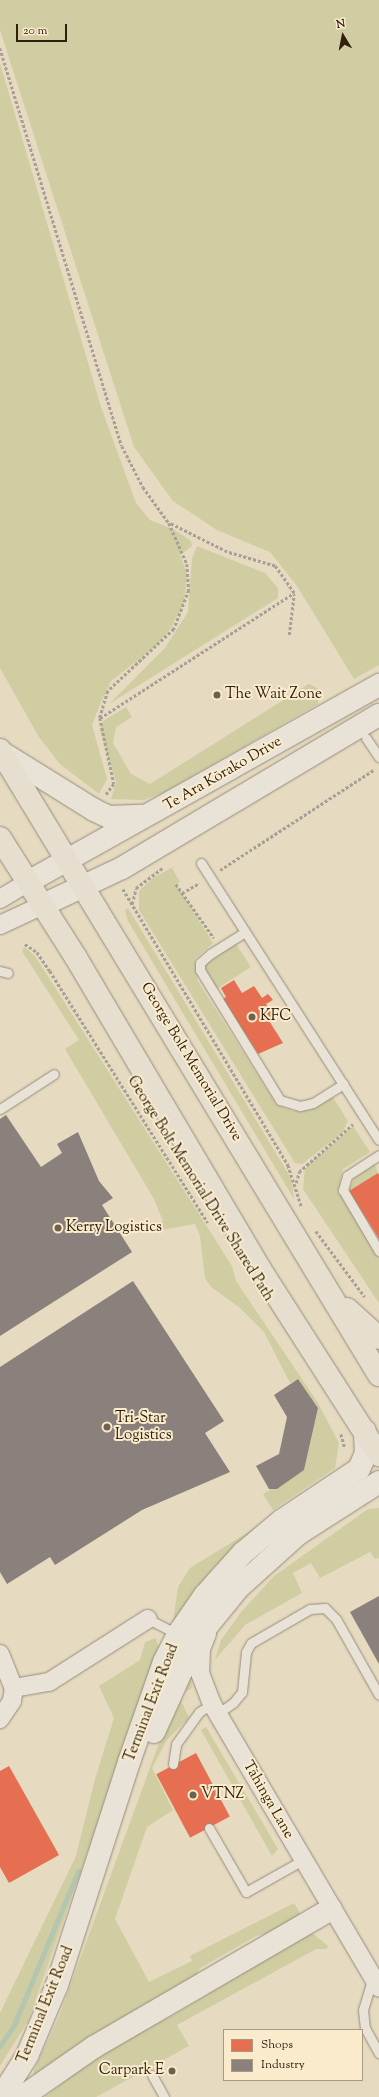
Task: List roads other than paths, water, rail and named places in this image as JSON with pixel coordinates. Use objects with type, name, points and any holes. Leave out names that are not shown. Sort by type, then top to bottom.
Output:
[{"type":"main road","name":"George Bolt Memorial Drive","points":[[0,751],[379,1375]]},
{"type":"main road","points":[[0,838],[43,905],[260,1269],[379,1455]]},
{"type":"main road","points":[[330,1293],[379,1338]]},
{"type":"street","name":"Te Ara Kōrako Drive","points":[[28,882],[65,860],[154,814],[379,685]]},
{"type":"street","name":"Te Ara Kōrako Drive","points":[[43,905],[83,886],[199,824],[379,715]]},
{"type":"street","points":[[0,751],[109,817],[154,814]]},
{"type":"street","points":[[0,899],[28,882]]},
{"type":"street","points":[[0,925],[43,905]]},
{"type":"street","name":"Terminal Exit Road","points":[[1,2097],[27,2056],[58,1985],[98,1864],[136,1740],[178,1634],[205,1595],[243,1552],[281,1521],[359,1469],[366,1453],[365,1431]]},
{"type":"street","name":"Terminal Exit Road","points":[[98,1864],[185,1658],[223,1606],[276,1551],[379,1482]]},
{"type":"street","name":"Tāhinga Lane","points":[[223,1606],[207,1635],[199,1662],[202,1683],[214,1709],[331,1909],[376,1982]]},
{"type":"street","points":[[14,1688],[49,1682],[148,1619]]},
{"type":"street","points":[[0,1654],[14,1688],[12,1701],[0,1719]]},
{"type":"street","points":[[22,2097],[94,2047],[331,1909]]},
{"type":"lane","points":[[366,738],[379,757]]},
{"type":"lane","points":[[201,864],[379,1140]]},
{"type":"lane","points":[[245,932],[200,963],[200,970],[280,1100],[300,1106],[313,1103],[343,1084]]},
{"type":"lane","points":[[0,1109],[54,1074]]},
{"type":"lane","points":[[379,1155],[347,1176],[342,1190],[379,1251]]},
{"type":"lane","points":[[173,1764],[176,1744],[199,1712],[233,1703],[242,1692],[246,1652],[251,1643],[310,1609],[325,1608],[336,1619],[379,1694]]},
{"type":"lane","points":[[148,1619],[178,1634]]},
{"type":"lane","points":[[209,1828],[246,1892],[303,1860]]},
{"type":"lane","points":[[376,1982],[363,2010],[365,2028],[379,2053]]},
{"type":"lane","points":[[152,2075],[164,2097]]},
{"type":"waterway","points":[[0,2046],[14,2025],[78,1871]]},
{"type":"place","name":"The Wait Zone","points":[[217,695]]},
{"type":"place","name":"KFC","points":[[252,1017]]},
{"type":"place","name":"Kerry Logistics","points":[[58,1228]]},
{"type":"place","name":"Tri-Star Logistics","points":[[107,1427]]},
{"type":"place","name":"VTNZ","points":[[193,1795]]},
{"type":"place","name":"Carpark E","points":[[172,2071]]}]
